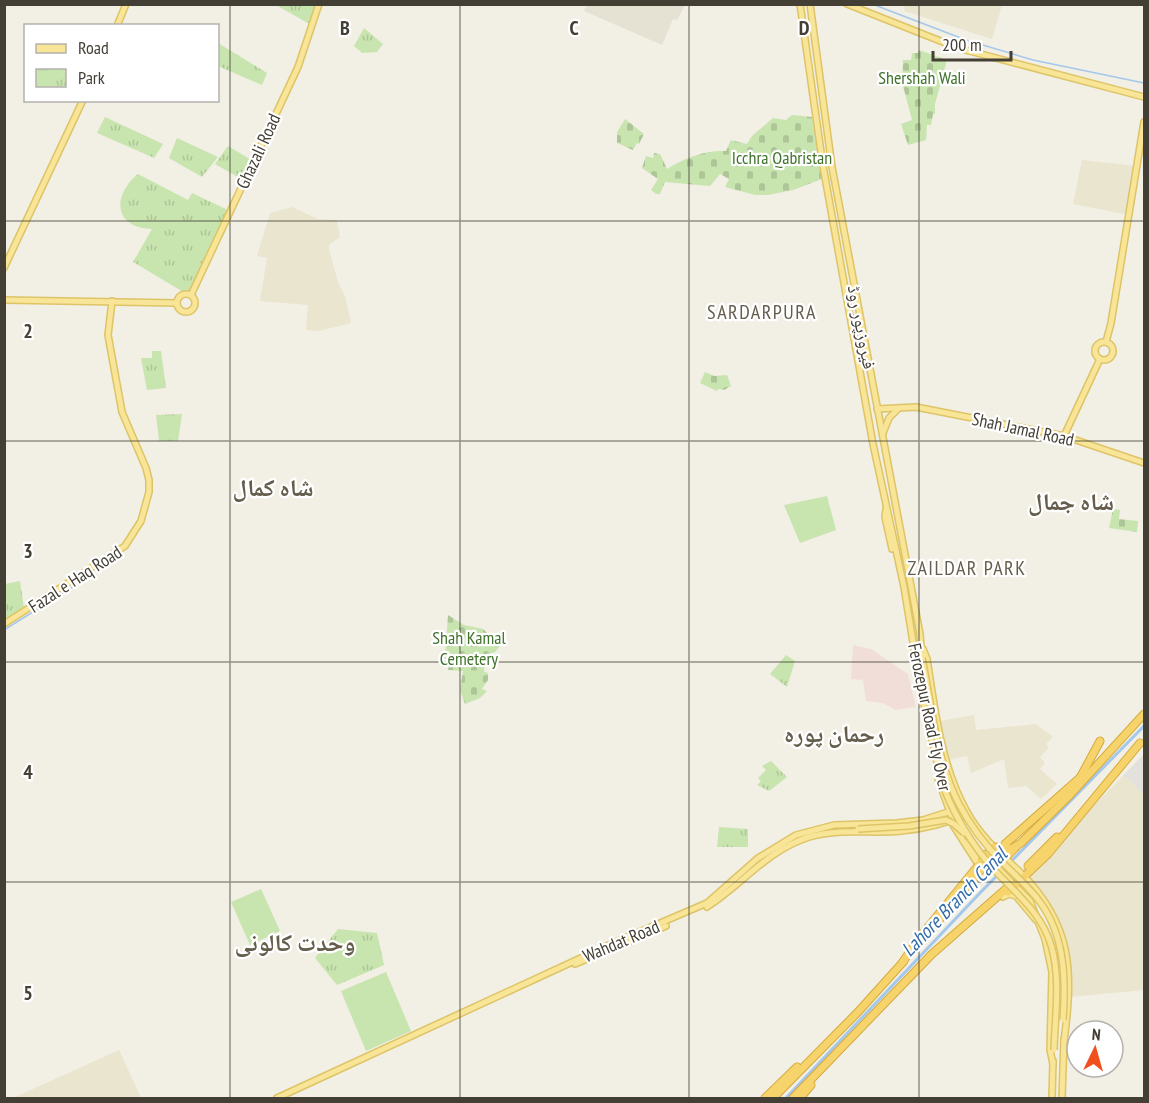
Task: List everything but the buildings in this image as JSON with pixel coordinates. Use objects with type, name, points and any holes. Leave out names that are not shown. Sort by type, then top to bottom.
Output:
[{"type":"highway","points":[[1005,858],[1069,796],[1144,714]]},
{"type":"highway","points":[[1080,778],[1100,741]]},
{"type":"highway","points":[[932,954],[945,946],[1025,877],[1031,867],[1091,804],[1142,741]]},
{"type":"highway","points":[[1005,844],[1101,760]]},
{"type":"highway","points":[[902,963],[976,865],[994,847],[1007,849],[1016,847]]},
{"type":"highway","points":[[773,1098],[931,932],[984,866]]},
{"type":"highway","points":[[793,1098],[932,954],[1006,889]]},
{"type":"highway","points":[[765,1098],[798,1066],[822,1047]]},
{"type":"highway","points":[[800,1098],[832,1057]]},
{"type":"main road","points":[[118,24],[126,4]]},
{"type":"main road","name":"Ghazali Road","points":[[190,295],[298,67],[319,4]]},
{"type":"main road","name":"فیروزپور روڈ","points":[[800,4],[823,166],[873,444],[892,531]]},
{"type":"main road","points":[[848,4],[958,48],[1144,97],[1144,102]]},
{"type":"main road","name":"فیروزپور روڈ","points":[[810,5],[832,167],[922,648],[922,658],[943,760],[958,802],[970,822],[990,848],[1040,902],[1053,926],[1063,964],[1064,1041]]},
{"type":"main road","points":[[813,95],[816,101],[820,132],[824,133],[821,93]]},
{"type":"main road","points":[[4,268],[82,102]]},
{"type":"main road","points":[[1106,342],[1144,122]]},
{"type":"main road","points":[[823,166],[821,139],[825,135],[832,167]]},
{"type":"main road","points":[[182,295],[190,295],[195,303],[191,310],[181,310],[177,303],[182,295]]},
{"type":"main road","points":[[4,300],[177,303]]},
{"type":"main road","name":"Fazal e Haq Road","points":[[4,624],[125,546],[141,521],[149,492],[146,468],[122,412],[108,335],[112,301]]},
{"type":"main road","points":[[1100,342],[1106,342],[1112,346],[1112,354],[1105,359],[1100,359],[1096,355],[1095,347],[1100,342]]},
{"type":"main road","points":[[1064,436],[1100,359]]},
{"type":"main road","name":"Shah Jamal Road","points":[[878,409],[916,407],[1064,436],[1144,463]]},
{"type":"main road","points":[[882,435],[889,418],[900,408]]},
{"type":"main road","name":"فیروزپور روڈ","points":[[886,501],[885,517],[932,755],[944,797],[954,823],[1028,898],[1050,957],[1052,972],[1050,1050],[1053,1064]]},
{"type":"main road","name":"Ferozepur Road Fly Over","points":[[892,531],[936,761],[952,810],[969,839],[990,866],[1027,903],[1047,933],[1053,953],[1056,977],[1054,1050]]},
{"type":"main road","name":"فیروزپور روڈ","points":[[922,648],[926,656],[938,723],[955,789],[982,834],[1025,877],[1052,912],[1065,948],[1070,975],[1062,1098]]},
{"type":"main road","points":[[934,817],[944,808],[944,797],[951,797],[956,793],[955,789]]},
{"type":"main road","name":"Wahdat Road","points":[[285,1098],[709,906],[767,851],[788,839],[811,830],[842,825],[902,823],[950,813],[964,807]]},
{"type":"main road","name":"Wahdat Road","points":[[277,1098],[609,945],[707,903],[781,849],[809,837],[831,832],[902,831],[940,823],[954,823],[968,814]]},
{"type":"main road","points":[[831,832],[909,826],[946,820],[954,824],[969,839],[976,865]]},
{"type":"main road","points":[[954,823],[976,865]]},
{"type":"main road","points":[[1031,867],[1031,884]]},
{"type":"main road","points":[[1003,897],[1014,895],[1035,917]]},
{"type":"main road","points":[[1035,917],[1039,906],[1045,906],[1052,912]]},
{"type":"main road","name":"فیروزپور روڈ","points":[[1052,1098],[1054,1050]]},
{"type":"shaded area","points":[[905,4],[1002,5],[992,39],[904,11]]},
{"type":"shaded area","points":[[587,5],[685,5],[677,20],[673,19],[662,45],[584,11]]},
{"type":"shaded area","points":[[1082,160],[1136,166],[1129,215],[1073,204]]},
{"type":"shaded area","points":[[292,207],[318,219],[337,220],[340,237],[329,245],[329,250],[338,282],[345,296],[351,323],[319,331],[306,330],[308,305],[260,301],[267,258],[257,256],[270,213]]},
{"type":"shaded area","points":[[853,645],[871,649],[908,674],[916,707],[895,710],[883,703],[866,701],[863,680],[851,679]]},
{"type":"shaded area","points":[[974,715],[976,730],[1036,724],[1053,737],[1046,744],[1049,747],[1040,757],[1045,763],[1040,769],[1057,784],[1041,799],[1026,786],[1008,788],[1004,759],[971,773],[967,756],[948,760],[940,721]]},
{"type":"shaded area","points":[[1144,754],[1144,990],[1070,997],[1067,951],[1025,877]]},
{"type":"shaded area","points":[[1144,754],[1144,795],[1124,775]]},
{"type":"shaded area","points":[[119,1050],[141,1098],[13,1098]]},
{"type":"green space","points":[[276,5],[319,5],[313,26]]},
{"type":"green space","points":[[364,28],[383,44],[377,52],[362,53],[354,46]]},
{"type":"green space","points":[[219,44],[267,73],[262,85],[219,66]]},
{"type":"green space","name":"Shershah Wali","points":[[919,50],[947,60],[935,104],[935,114],[933,114],[931,125],[927,125],[926,140],[908,145],[901,124],[912,120],[902,82],[903,60],[911,60],[912,53],[918,53]]},
{"type":"green space","name":"Icchra Qabristan","points":[[792,115],[812,117],[822,179],[793,190],[768,195],[755,195],[725,187],[729,179],[720,174],[710,186],[665,182],[660,194],[651,190],[658,179],[642,168],[646,156],[653,158],[654,153],[660,154],[667,169],[695,156],[726,151],[731,140],[747,144],[752,136],[773,118],[786,120]]},
{"type":"green space","points":[[105,117],[163,144],[154,158],[97,133]]},
{"type":"green space","points":[[625,119],[644,134],[633,150],[617,143],[617,132]]},
{"type":"green space","points":[[177,138],[218,157],[202,177],[169,158]]},
{"type":"green space","points":[[228,146],[253,161],[243,180],[215,164]]},
{"type":"green space","points":[[138,174],[188,200],[192,193],[230,211],[191,294],[185,293],[133,262],[152,229],[130,223],[124,217],[121,209],[124,191]]},
{"type":"green space","points":[[152,351],[161,351],[166,388],[147,390],[141,358],[152,358]]},
{"type":"green space","points":[[705,372],[714,376],[727,375],[731,386],[717,391],[700,383]]},
{"type":"green space","points":[[182,414],[178,441],[159,441],[156,415]]},
{"type":"green space","points":[[827,496],[836,530],[800,543],[784,505]]},
{"type":"green space","points":[[1113,509],[1120,510],[1119,519],[1138,521],[1137,532],[1109,528]]},
{"type":"green space","points":[[20,581],[24,608],[5,620],[5,584]]},
{"type":"green space","name":"Shah Kamal Cemetery","points":[[448,615],[464,625],[483,629],[500,646],[491,653],[488,664],[485,664],[484,672],[488,673],[488,680],[482,689],[487,691],[480,698],[465,704],[460,690],[463,671],[448,670],[450,660],[445,659]]},
{"type":"green space","points":[[786,655],[795,661],[787,687],[770,674]]},
{"type":"green space","points":[[771,761],[787,777],[769,791],[757,785],[761,781],[758,778],[766,770],[762,766]]},
{"type":"green space","points":[[719,827],[748,829],[748,847],[717,847]]},
{"type":"green space","points":[[261,889],[280,931],[250,945],[231,902]]},
{"type":"green space","points":[[338,929],[377,933],[384,965],[337,985],[315,958]]},
{"type":"green space","points":[[386,972],[411,1031],[366,1051],[341,991]]},
{"type":"waterway","points":[[872,4],[966,40],[1033,60],[1144,83]]},
{"type":"waterway","points":[[4,630],[87,578]]},
{"type":"waterway","name":"Lahore Branch Canal","points":[[786,1098],[978,895],[1144,726]]},
{"type":"district","name":"SARDARPURA","points":[[762,312]]},
{"type":"district","name":"شاہ کمال","points":[[273,487]]},
{"type":"district","name":"شاہ جمال","points":[[1071,501]]},
{"type":"district","name":"ZAILDAR PARK","points":[[967,568]]},
{"type":"district","name":"رحمان پورہ","points":[[834,733]]},
{"type":"district","name":"وحدت کالونی","points":[[295,942]]}]
